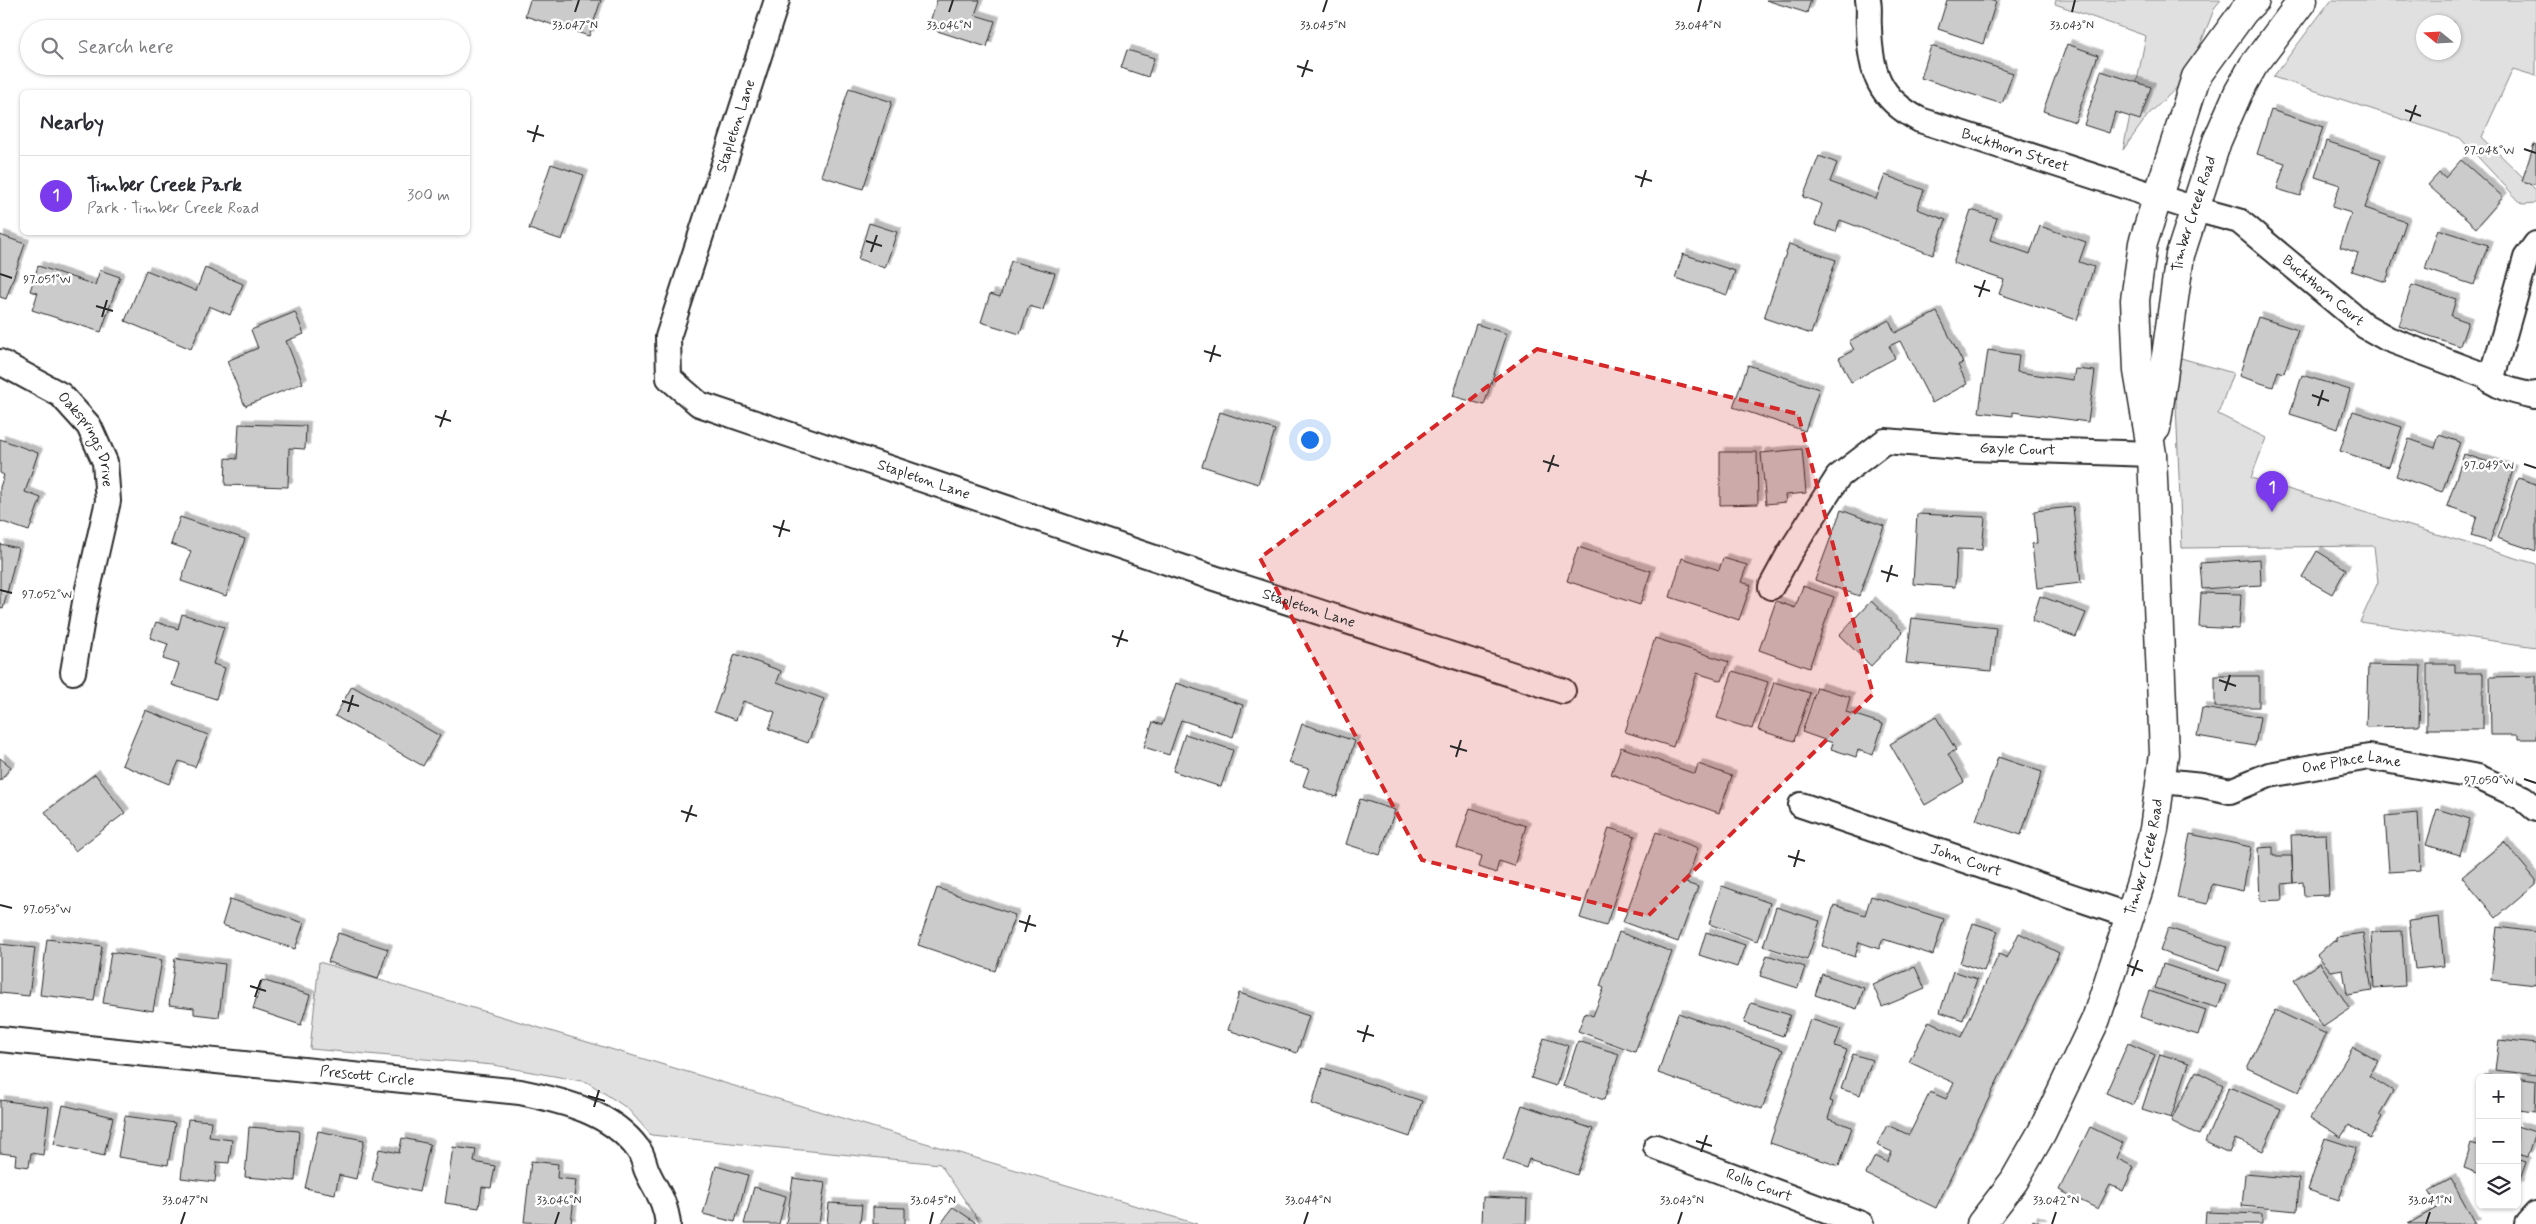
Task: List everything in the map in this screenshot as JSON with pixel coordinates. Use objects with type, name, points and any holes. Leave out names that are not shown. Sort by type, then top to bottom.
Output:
[{"type":"street","name":"Stapleton Lane","points":[[777,0],[668,337],[669,378],[699,404],[1205,575],[1563,691]]},
{"type":"street","name":"Buckthorn Street","points":[[1868,0],[1873,70],[1882,89],[1904,112],[1920,120],[2157,197]]},
{"type":"street","name":"Timber Creek Road","points":[[1981,1224],[2014,1181],[2042,1132],[2096,1018],[2130,916],[2154,829],[2162,781],[2164,754],[2152,454],[2138,371],[2135,300],[2142,243],[2196,78],[2244,11],[2255,0]]},
{"type":"street","name":"Timber Creek Road","points":[[2152,454],[2176,273],[2217,141],[2238,93],[2253,66],[2303,0]]},
{"type":"street","name":"Buckthorn Court","points":[[2157,197],[2239,221],[2373,330],[2388,339],[2486,376],[2491,382],[2510,390],[2535,396],[2536,394]]},
{"type":"street","points":[[2491,382],[2526,258],[2536,244]]},
{"type":"street","name":"Oaksprings Drive","points":[[0,362],[61,395],[89,426],[105,462],[108,500],[85,602],[73,672]]},
{"type":"street","name":"Gayle Court","points":[[1771,587],[1789,554],[1838,477],[1885,441],[1970,448],[2152,454]]},
{"type":"street","name":"One Place Lane","points":[[2162,781],[2202,785],[2230,791],[2269,775],[2368,757],[2478,777],[2523,798],[2536,809]]},
{"type":"street","name":"John Court","points":[[1801,806],[2130,916]]},
{"type":"street","name":"Prescott Circle","points":[[0,1039],[520,1092],[544,1097],[595,1114],[611,1122],[639,1150],[647,1172],[660,1191],[668,1224]]},
{"type":"street","name":"Rollo Court","points":[[1656,1147],[1861,1224]]},
{"type":"street","points":[[2527,1224],[2536,1214]]},
{"type":"highlighted area","points":[[1537,349],[1798,414],[1873,694],[1648,916],[1422,860],[1260,558]]},
{"type":"shaded area","points":[[2056,0],[2221,0],[2215,7],[2187,78],[2148,115],[2123,150],[2146,36],[2055,4]]},
{"type":"shaded area","points":[[2331,0],[2536,0],[2536,76],[2513,69],[2482,137],[2536,190],[2536,203],[2522,204],[2460,138],[2273,77]]},
{"type":"shaded area","points":[[2174,356],[2233,373],[2218,414],[2266,438],[2251,478],[2536,564],[2536,647],[2360,622],[2378,582],[2374,546],[2182,548]]},
{"type":"shaded area","points":[[319,962],[1197,1224],[981,1224],[940,1164],[651,1135],[627,1108],[587,1082],[493,1065],[310,1049]]},
{"type":"building","points":[[530,0],[601,0],[589,36],[525,16]]},
{"type":"building","points":[[937,0],[980,0],[975,15],[995,21],[987,47],[928,28]]},
{"type":"building","points":[[1766,0],[1811,0],[1807,13]]},
{"type":"building","points":[[1947,0],[1989,0],[1996,2],[1983,44],[1938,29]]},
{"type":"building","points":[[2067,44],[2098,55],[2075,122],[2043,111]]},
{"type":"building","points":[[1931,46],[2013,73],[2002,104],[1921,78]]},
{"type":"building","points":[[1127,50],[1154,58],[1148,77],[1121,68]]},
{"type":"building","points":[[2101,71],[2151,87],[2140,120],[2115,112],[2109,133],[2084,125]]},
{"type":"building","points":[[849,88],[892,102],[863,189],[821,176]]},
{"type":"building","points":[[2271,110],[2323,127],[2300,196],[2277,189],[2285,163],[2257,154]]},
{"type":"building","points":[[2326,141],[2381,159],[2365,208],[2406,222],[2386,282],[2352,271],[2358,253],[2340,247],[2351,213],[2332,207],[2340,185],[2315,177]]},
{"type":"building","points":[[2534,144],[2536,145],[2536,185],[2522,181]]},
{"type":"building","points":[[1819,156],[1837,163],[1830,182],[1876,199],[1885,175],[1924,190],[1917,209],[1946,220],[1933,255],[1840,220],[1836,232],[1815,225],[1822,204],[1803,197]]},
{"type":"building","points":[[2461,160],[2503,197],[2476,228],[2428,185],[2439,173],[2445,178]]},
{"type":"building","points":[[551,164],[584,175],[562,240],[529,229]]},
{"type":"building","points":[[1971,210],[1997,218],[1990,240],[2030,254],[2040,226],[2086,242],[2079,262],[2094,267],[2077,320],[1999,294],[2004,280],[1953,263]]},
{"type":"building","points":[[869,223],[897,232],[885,268],[858,259]]},
{"type":"building","points":[[2438,229],[2488,245],[2474,285],[2425,269]]},
{"type":"building","points":[[0,235],[25,244],[6,299],[0,297]]},
{"type":"building","points":[[1789,244],[1836,260],[1811,334],[1764,318]]},
{"type":"building","points":[[1683,254],[1735,271],[1727,295],[1675,278]]},
{"type":"building","points":[[1011,261],[1055,273],[1043,310],[1029,306],[1020,334],[981,322],[990,294],[1000,297]]},
{"type":"building","points":[[38,266],[95,285],[100,270],[120,277],[101,332],[32,310],[38,293],[30,291]]},
{"type":"building","points":[[205,268],[243,284],[230,315],[209,306],[191,349],[125,321],[146,270],[196,291]]},
{"type":"building","points":[[2412,285],[2456,299],[2451,316],[2468,322],[2460,346],[2399,326]]},
{"type":"building","points":[[295,312],[304,334],[286,341],[303,383],[245,406],[227,361],[258,348],[251,330]]},
{"type":"building","points":[[1937,312],[1963,363],[1958,365],[1967,384],[1932,403],[1900,341],[1889,346],[1895,358],[1851,382],[1839,358],[1854,350],[1849,341],[1889,320],[1895,333]]},
{"type":"building","points":[[2258,317],[2298,330],[2284,373],[2278,371],[2273,387],[2239,376]]},
{"type":"building","points":[[1476,324],[1507,334],[1484,405],[1453,396]]},
{"type":"building","points":[[1988,350],[2019,355],[2017,372],[2073,380],[2075,369],[2095,371],[2088,422],[2013,412],[2013,416],[1979,412]]},
{"type":"building","points":[[1748,365],[1819,389],[1805,431],[1733,407]]},
{"type":"building","points":[[2302,375],[2350,390],[2338,429],[2290,414]]},
{"type":"building","points":[[2353,411],[2402,427],[2389,467],[2340,451]]},
{"type":"building","points":[[1220,412],[1275,430],[1258,484],[1202,466]]},
{"type":"building","points":[[239,424],[306,426],[305,449],[289,448],[288,487],[225,485],[226,458],[237,459]]},
{"type":"building","points":[[2439,435],[2460,442],[2442,492],[2396,476],[2409,439],[2435,448]]},
{"type":"building","points":[[0,439],[38,453],[25,492],[41,498],[29,531],[0,521],[0,487],[4,475],[0,473]]},
{"type":"building","points":[[1802,449],[1806,493],[1785,495],[1786,502],[1766,504],[1761,453]]},
{"type":"building","points":[[1720,452],[1757,452],[1758,504],[1720,505]]},
{"type":"building","points":[[2464,454],[2513,470],[2490,542],[2471,536],[2477,516],[2447,506]]},
{"type":"building","points":[[2518,478],[2536,484],[2536,551],[2497,538]]},
{"type":"building","points":[[2073,507],[2081,583],[2037,588],[2032,544],[2037,543],[2034,511]]},
{"type":"building","points":[[1841,510],[1884,526],[1859,596],[1815,580]]},
{"type":"building","points":[[1917,514],[1985,517],[1982,550],[1957,549],[1955,587],[1913,584]]},
{"type":"building","points":[[180,517],[245,539],[226,596],[181,581],[191,551],[171,544]]},
{"type":"building","points":[[0,544],[18,548],[3,609],[0,608]]},
{"type":"building","points":[[1578,547],[1651,571],[1640,605],[1567,581]]},
{"type":"building","points":[[2317,551],[2346,569],[2332,594],[2302,577]]},
{"type":"building","points":[[1682,558],[1719,570],[1723,558],[1747,565],[1741,582],[1751,585],[1739,620],[1670,597]]},
{"type":"building","points":[[2260,559],[2261,585],[2202,589],[2200,563]]},
{"type":"building","points":[[1803,586],[1834,597],[1809,668],[1759,650],[1776,601],[1795,608]]},
{"type":"building","points":[[2201,593],[2241,594],[2239,629],[2199,627]]},
{"type":"building","points":[[2040,596],[2086,613],[2076,637],[2032,621]]},
{"type":"building","points":[[1871,601],[1903,632],[1871,666],[1839,635]]},
{"type":"building","points":[[182,614],[224,627],[213,664],[225,668],[216,699],[172,685],[179,664],[163,659],[168,644],[150,638],[156,622],[178,629]]},
{"type":"building","points":[[1912,618],[1996,628],[1991,671],[1906,663]]},
{"type":"building","points":[[1655,638],[1729,662],[1722,681],[1697,673],[1673,747],[1625,732]]},
{"type":"building","points":[[735,654],[781,671],[777,682],[824,699],[808,743],[769,729],[775,712],[743,701],[736,720],[714,712]]},
{"type":"building","points":[[2427,664],[2455,664],[2455,673],[2483,673],[2483,729],[2427,729]]},
{"type":"building","points":[[2368,665],[2421,666],[2419,726],[2366,727]]},
{"type":"building","points":[[1733,671],[1768,682],[1752,729],[1717,718]]},
{"type":"building","points":[[2215,676],[2259,676],[2259,707],[2215,707]]},
{"type":"building","points":[[2536,676],[2536,739],[2518,739],[2518,735],[2491,735],[2490,677]]},
{"type":"building","points":[[1774,682],[1810,693],[1794,741],[1758,730]]},
{"type":"building","points":[[1176,683],[1243,705],[1233,737],[1181,720],[1169,755],[1144,747],[1153,722],[1162,725]]},
{"type":"building","points":[[352,686],[440,736],[423,766],[335,716]]},
{"type":"building","points":[[1817,687],[1850,697],[1846,712],[1883,724],[1873,755],[1858,750],[1856,757],[1831,749],[1833,743],[1802,732]]},
{"type":"building","points":[[2202,708],[2260,717],[2255,746],[2197,736]]},
{"type":"building","points":[[145,710],[208,735],[195,767],[179,761],[169,784],[122,765]]},
{"type":"building","points":[[1936,717],[1956,750],[1948,754],[1964,782],[1925,805],[1890,744]]},
{"type":"building","points":[[1302,724],[1355,741],[1337,797],[1303,786],[1309,769],[1289,763]]},
{"type":"building","points":[[1185,734],[1233,750],[1221,787],[1173,771]]},
{"type":"building","points":[[1621,747],[1695,774],[1698,764],[1732,776],[1719,813],[1611,774]]},
{"type":"building","points":[[1998,757],[2042,772],[2021,835],[1976,820]]},
{"type":"building","points":[[0,758],[11,767],[0,781]]},
{"type":"building","points":[[95,774],[125,813],[75,851],[45,812]]},
{"type":"building","points":[[1360,799],[1395,810],[1380,855],[1346,844]]},
{"type":"building","points":[[1470,808],[1526,826],[1514,866],[1499,861],[1496,873],[1479,867],[1482,856],[1457,848]]},
{"type":"building","points":[[2437,809],[2470,819],[2460,855],[2426,845]]},
{"type":"building","points":[[2418,813],[2421,870],[2389,872],[2385,816]]},
{"type":"building","points":[[1609,828],[1635,836],[1606,926],[1580,918]]},
{"type":"building","points":[[1656,832],[1698,848],[1686,883],[1698,887],[1678,942],[1623,922]]},
{"type":"building","points":[[2190,834],[2251,847],[2243,891],[2212,884],[2208,904],[2177,898]]},
{"type":"building","points":[[2326,834],[2329,895],[2304,896],[2303,882],[2293,883],[2291,835]]},
{"type":"building","points":[[2504,842],[2536,880],[2536,884],[2496,918],[2462,877]]},
{"type":"building","points":[[2273,847],[2273,856],[2292,856],[2293,883],[2282,884],[2283,900],[2260,901],[2258,848]]},
{"type":"building","points":[[1722,886],[1770,903],[1757,941],[1709,924]]},
{"type":"building","points":[[937,888],[1015,915],[995,971],[918,945]]},
{"type":"building","points":[[1871,896],[1944,919],[1933,955],[1883,939],[1879,949],[1859,942],[1855,957],[1822,946],[1834,905],[1865,915]]},
{"type":"building","points":[[230,899],[304,923],[295,949],[222,925]]},
{"type":"building","points":[[1776,907],[1820,921],[1807,960],[1763,946]]},
{"type":"building","points":[[2439,917],[2444,966],[2415,969],[2409,921]]},
{"type":"building","points":[[1973,923],[1998,931],[1984,971],[1960,963]]},
{"type":"building","points":[[2497,927],[2536,932],[2536,985],[2491,980]]},
{"type":"building","points":[[2168,928],[2227,947],[2219,971],[2160,951]]},
{"type":"building","points":[[2402,931],[2405,986],[2374,988],[2371,932]]},
{"type":"building","points":[[1619,932],[1672,952],[1635,1052],[1578,1031],[1585,1013],[1593,1016],[1604,988],[1600,986]]},
{"type":"building","points":[[1706,932],[1745,945],[1737,967],[1699,955]]},
{"type":"building","points":[[338,933],[388,949],[378,979],[328,962]]},
{"type":"building","points":[[2019,933],[2059,953],[1936,1208],[1866,1174],[1875,1156],[1887,1162],[1892,1152],[1877,1145],[1887,1125],[1909,1135],[1930,1092],[1946,1099],[1954,1083],[1909,1062],[1929,1021],[1961,1037],[1999,954],[2007,958]]},
{"type":"building","points":[[2363,933],[2372,991],[2347,995],[2343,969],[2331,971],[2317,955],[2334,940],[2336,942],[2336,937]]},
{"type":"building","points":[[47,939],[102,946],[94,1001],[40,995]]},
{"type":"building","points":[[0,944],[35,948],[29,996],[0,993]]},
{"type":"building","points":[[111,952],[162,960],[153,1011],[103,1003]]},
{"type":"building","points":[[1767,955],[1805,967],[1798,988],[1760,976]]},
{"type":"building","points":[[175,958],[225,964],[219,1017],[194,1014],[194,1008],[169,1005]]},
{"type":"building","points":[[2320,963],[2350,1009],[2323,1027],[2294,980]]},
{"type":"building","points":[[2163,964],[2226,985],[2218,1008],[2155,988]]},
{"type":"building","points":[[1915,967],[1925,989],[1882,1007],[1873,985]]},
{"type":"building","points":[[1953,971],[1977,979],[1963,1020],[1940,1012]]},
{"type":"building","points":[[1822,974],[1864,988],[1857,1009],[1815,995]]},
{"type":"building","points":[[262,980],[310,995],[301,1025],[253,1009]]},
{"type":"building","points":[[2149,991],[2206,1010],[2198,1035],[2140,1017]]},
{"type":"building","points":[[1239,993],[1309,1016],[1297,1053],[1228,1030]]},
{"type":"building","points":[[1751,1003],[1790,1015],[1783,1036],[1744,1023]]},
{"type":"building","points":[[2275,1010],[2326,1034],[2299,1092],[2247,1068]]},
{"type":"building","points":[[1678,1013],[1783,1050],[1762,1109],[1658,1073]]},
{"type":"building","points":[[1810,1019],[1841,1029],[1835,1046],[1847,1050],[1830,1101],[1833,1102],[1828,1119],[1852,1127],[1839,1166],[1770,1143]]},
{"type":"building","points":[[1544,1038],[1569,1046],[1556,1086],[1531,1078]]},
{"type":"building","points":[[2499,1040],[2536,1044],[2536,1075],[2495,1070]]},
{"type":"building","points":[[1578,1041],[1619,1054],[1604,1100],[1563,1086]]},
{"type":"building","points":[[2128,1043],[2155,1055],[2133,1105],[2106,1093]]},
{"type":"building","points":[[2353,1047],[2378,1061],[2369,1076],[2393,1091],[2379,1115],[2382,1117],[2370,1138],[2349,1125],[2341,1137],[2310,1118]]},
{"type":"building","points":[[1853,1054],[1872,1060],[1860,1095],[1841,1089]]},
{"type":"building","points":[[2160,1054],[2189,1063],[2171,1118],[2142,1109]]},
{"type":"building","points":[[1323,1068],[1422,1101],[1410,1137],[1312,1104]]},
{"type":"building","points":[[2196,1071],[2223,1085],[2199,1135],[2171,1121]]},
{"type":"building","points":[[2521,1079],[2536,1081],[2535,1112],[2521,1110]]},
{"type":"building","points":[[2229,1087],[2281,1109],[2263,1151],[2235,1139],[2229,1153],[2205,1142]]},
{"type":"building","points":[[0,1100],[49,1107],[43,1155],[31,1153],[29,1167],[15,1165],[16,1155],[0,1153]]},
{"type":"building","points":[[63,1105],[113,1117],[104,1156],[54,1144]]},
{"type":"building","points":[[1522,1105],[1593,1129],[1577,1175],[1529,1159],[1526,1168],[1503,1160]]},
{"type":"building","points":[[125,1116],[175,1123],[168,1165],[118,1157]]},
{"type":"building","points":[[188,1119],[211,1121],[209,1137],[232,1140],[229,1163],[217,1162],[215,1182],[181,1178]]},
{"type":"building","points":[[249,1127],[299,1131],[295,1181],[245,1177]]},
{"type":"building","points":[[2090,1127],[2123,1143],[2116,1158],[2134,1167],[2123,1191],[2110,1185],[2098,1209],[2059,1190]]},
{"type":"building","points":[[2521,1127],[2535,1132],[2527,1157],[2521,1155]]},
{"type":"building","points":[[318,1131],[364,1140],[356,1179],[339,1175],[335,1194],[305,1188]]},
{"type":"building","points":[[402,1138],[430,1144],[419,1192],[372,1181],[379,1149],[399,1153]]},
{"type":"building","points":[[2325,1138],[2356,1148],[2339,1200],[2308,1190]]},
{"type":"building","points":[[2471,1144],[2476,1146],[2476,1172],[2464,1168]]},
{"type":"building","points":[[453,1147],[476,1150],[474,1162],[495,1166],[491,1188],[482,1187],[479,1208],[445,1203]]},
{"type":"building","points":[[2521,1160],[2526,1162],[2521,1177]]},
{"type":"building","points":[[531,1161],[558,1164],[557,1178],[576,1180],[571,1224],[524,1222]]},
{"type":"building","points":[[716,1166],[748,1175],[735,1222],[703,1214]]},
{"type":"building","points":[[2245,1174],[2299,1179],[2297,1211],[2242,1206]]},
{"type":"building","points":[[793,1178],[825,1183],[819,1224],[786,1224]]},
{"type":"building","points":[[2451,1179],[2476,1224],[2408,1224],[2438,1207],[2429,1191]]},
{"type":"building","points":[[754,1187],[786,1196],[779,1224],[744,1224]]},
{"type":"building","points":[[1483,1197],[1527,1199],[1526,1224],[1482,1224]]},
{"type":"building","points":[[829,1203],[862,1205],[860,1224],[827,1224]]},
{"type":"building","points":[[873,1207],[905,1208],[905,1224],[873,1224]]},
{"type":"building","points":[[953,1207],[978,1224],[941,1224]]},
{"type":"building","points":[[2206,1212],[2262,1214],[2262,1224],[2205,1224]]},
{"type":"building","points":[[2033,1220],[2043,1224],[2032,1224]]},
{"type":"place","name":"Timber Creek Park","points":[[2272,512]]}]
